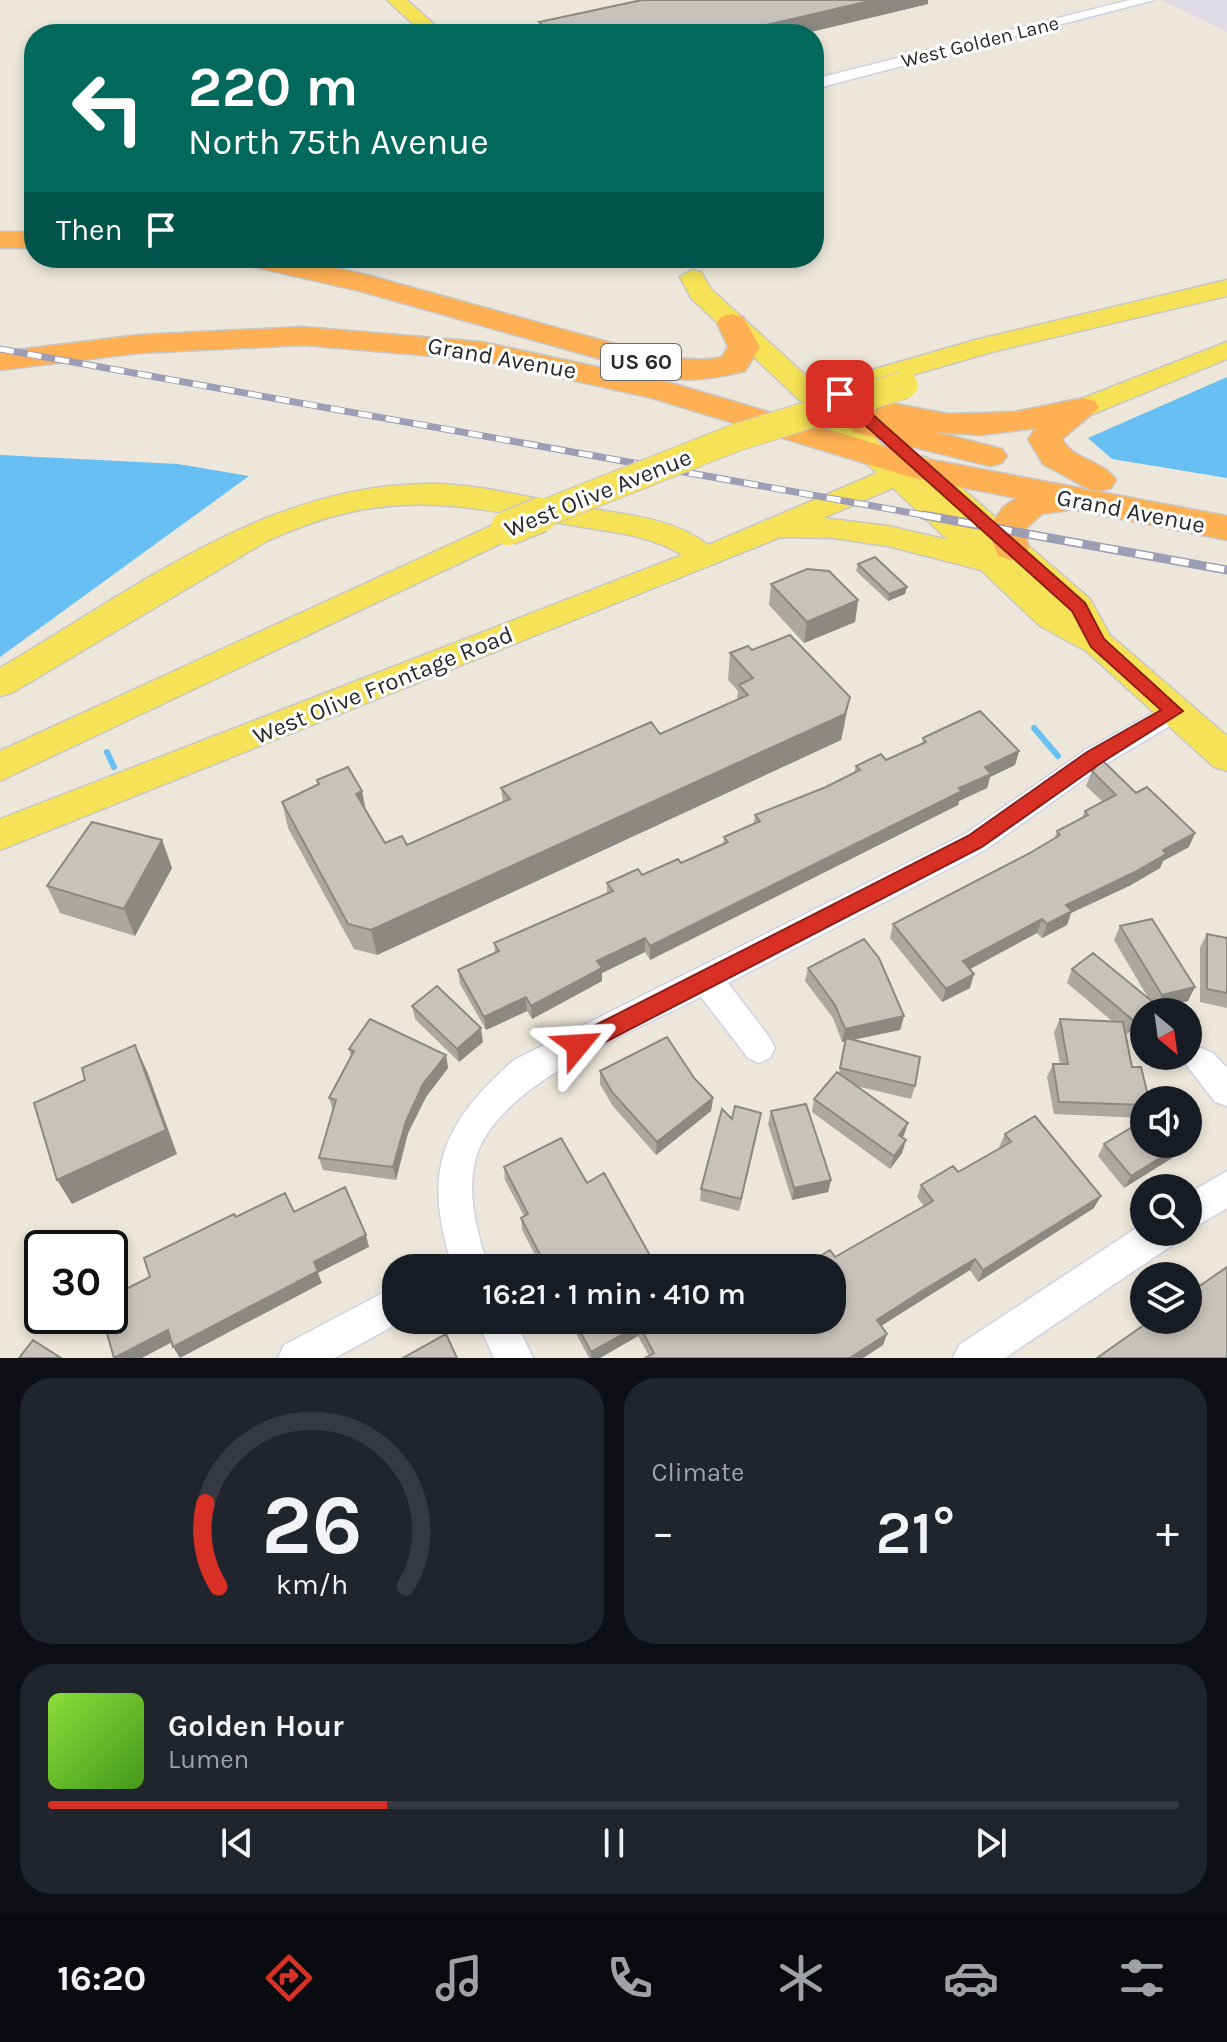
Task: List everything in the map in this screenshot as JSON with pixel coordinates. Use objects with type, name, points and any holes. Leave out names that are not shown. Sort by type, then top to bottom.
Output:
[{"type":"highway","points":[[0,240],[24,240]]},
{"type":"highway","name":"Grand Avenue","points":[[296,268],[367,284],[839,418],[890,453]]},
{"type":"highway","points":[[655,367],[702,372],[734,364],[744,347],[732,323]]},
{"type":"highway","name":"Grand Avenue","points":[[0,361],[214,339],[303,336],[409,342],[529,360],[660,390],[890,453],[1089,491],[1227,528]]},
{"type":"highway","points":[[822,378],[845,394],[878,408],[945,424],[1021,424],[1069,416]]},
{"type":"highway","points":[[890,453],[970,452],[1011,443],[1069,416]]},
{"type":"highway","points":[[1069,416],[1045,439],[1055,457],[1089,491]]},
{"type":"highway","name":"Grand Avenue","points":[[970,452],[1006,459],[1089,491],[1227,504]]},
{"type":"highway","points":[[890,453],[1006,459]]},
{"type":"highway","points":[[1002,556],[1006,530],[1017,513],[1045,501],[1089,491]]},
{"type":"main road","points":[[396,0],[424,24]]},
{"type":"main road","points":[[683,268],[692,277],[700,293],[839,418]]},
{"type":"main road","points":[[692,277],[722,289],[822,378],[890,453],[1002,556],[1052,618],[1098,643],[1227,757]]},
{"type":"main road","name":"West Olive Avenue","points":[[0,743],[331,584],[984,346],[1227,288]]},
{"type":"main road","name":"West Olive Avenue","points":[[891,381],[1227,303]]},
{"type":"main road","points":[[1069,416],[1227,350]]},
{"type":"main road","points":[[766,534],[890,453]]},
{"type":"main road","points":[[0,684],[243,537],[330,504],[387,495],[437,493],[487,499],[678,538],[705,558]]},
{"type":"main road","name":"West Olive Avenue","points":[[0,767],[496,524]]},
{"type":"main road","points":[[766,534],[814,526],[961,552],[1002,556]]},
{"type":"main road","name":"West Olive Frontage Road","points":[[0,835],[766,534]]},
{"type":"street","name":"West Golden Lane","points":[[824,81],[1147,0]]},
{"type":"street","points":[[464,1254],[455,1211],[455,1163],[470,1126],[493,1098],[526,1071],[975,842],[1094,758],[1174,711]]},
{"type":"street","points":[[706,979],[759,1048]]},
{"type":"street","points":[[1202,1064],[1227,1091]]},
{"type":"street","points":[[1202,1205],[1227,1188]]},
{"type":"street","points":[[972,1358],[1140,1246]]},
{"type":"street","points":[[297,1358],[382,1312]]},
{"type":"street","points":[[503,1334],[514,1358]]},
{"type":"shaded area","points":[[1160,0],[1227,0],[1227,32],[1173,6]]},
{"type":"water","points":[[1227,377],[1227,478],[1112,459],[1088,438]]},
{"type":"water","points":[[0,455],[178,464],[249,476],[0,657]]},
{"type":"building","points":[[642,0],[874,0],[771,24],[539,22]]},
{"type":"building","points":[[875,557],[907,587],[889,594],[858,564]]},
{"type":"building","points":[[807,569],[829,571],[858,600],[807,622],[771,584]]},
{"type":"building","points":[[790,635],[850,697],[845,714],[371,930],[348,924],[282,802],[319,784],[317,780],[348,767],[362,791],[356,794],[385,843],[402,836],[407,845],[510,799],[501,788],[651,722],[660,734],[748,695],[739,685],[753,678],[730,653],[748,646],[752,650]]},
{"type":"building","points":[[980,711],[1019,751],[985,767],[991,774],[650,946],[645,938],[597,961],[602,968],[531,1006],[526,997],[484,1017],[458,970],[499,951],[494,943],[613,891],[607,883],[638,869],[642,875],[678,859],[681,863],[728,842],[724,837],[760,821],[755,815],[826,787],[860,770],[856,766],[881,754],[886,760],[926,742],[923,738]]},
{"type":"building","points":[[1102,760],[1136,793],[1147,787],[1195,833],[1163,850],[1166,854],[1135,872],[1066,905],[1072,911],[1047,924],[1042,919],[963,961],[974,974],[946,989],[893,924],[1030,853],[1060,835],[1057,831],[1088,815],[1085,811],[1116,795],[1092,771]]},
{"type":"building","points":[[92,822],[162,840],[124,909],[47,886]]},
{"type":"building","points":[[1152,919],[1195,987],[1162,995],[1120,926]]},
{"type":"building","points":[[1207,934],[1227,938],[1227,993],[1207,989]]},
{"type":"building","points":[[864,939],[879,958],[904,1016],[845,1029],[835,1005],[808,968]]},
{"type":"building","points":[[1093,953],[1148,998],[1130,998],[1130,1018],[1072,969]]},
{"type":"building","points":[[437,986],[481,1028],[457,1049],[412,1006]]},
{"type":"building","points":[[370,1019],[446,1055],[423,1084],[406,1121],[393,1167],[319,1158],[336,1100],[329,1098],[354,1051],[349,1049]]},
{"type":"building","points":[[1060,1019],[1123,1022],[1130,1070],[1142,1070],[1146,1086],[1130,1086],[1130,1105],[1059,1102],[1053,1064],[1068,1064]]},
{"type":"building","points":[[667,1037],[694,1078],[713,1098],[657,1142],[612,1092],[600,1071]]},
{"type":"building","points":[[846,1038],[920,1057],[915,1086],[840,1068]]},
{"type":"building","points":[[135,1045],[166,1130],[57,1180],[34,1103],[85,1080],[82,1068]]},
{"type":"building","points":[[837,1072],[908,1123],[899,1135],[906,1140],[894,1156],[814,1099]]},
{"type":"building","points":[[806,1104],[831,1180],[794,1188],[771,1111]]},
{"type":"building","points":[[735,1106],[761,1113],[741,1199],[701,1189],[722,1109],[732,1119]]},
{"type":"building","points":[[1035,1116],[1101,1196],[983,1270],[975,1259],[920,1292],[877,1320],[887,1334],[850,1358],[645,1358],[654,1353],[644,1334],[846,1334],[846,1254],[840,1254],[933,1201],[921,1185],[953,1166],[958,1172],[1011,1142],[1005,1134]]},
{"type":"building","points":[[1130,1128],[1130,1158],[1160,1158],[1130,1175],[1104,1144]]},
{"type":"building","points":[[561,1138],[587,1183],[604,1173],[649,1254],[540,1254],[521,1218],[528,1214],[504,1167]]},
{"type":"building","points":[[345,1187],[366,1235],[314,1262],[318,1271],[173,1347],[168,1330],[114,1358],[107,1334],[128,1334],[128,1288],[150,1277],[144,1258],[285,1193],[294,1212]]},
{"type":"building","points":[[1227,1267],[1227,1358],[1097,1358],[1131,1334],[1202,1334],[1202,1284]]},
{"type":"building","points":[[446,1334],[457,1358],[403,1358]]},
{"type":"building","points":[[581,1334],[623,1334],[591,1352]]},
{"type":"building","points":[[33,1340],[61,1358],[19,1358]]},
{"type":"waterway","points":[[1034,728],[1058,756]]},
{"type":"waterway","points":[[107,752],[114,767]]},
{"type":"railway","points":[[0,349],[934,517]]},
{"type":"railway","points":[[923,515],[1227,570]]},
{"type":"route","points":[[578,1045],[975,842],[1094,758],[1174,711],[1098,643],[1079,607],[840,394]]}]
